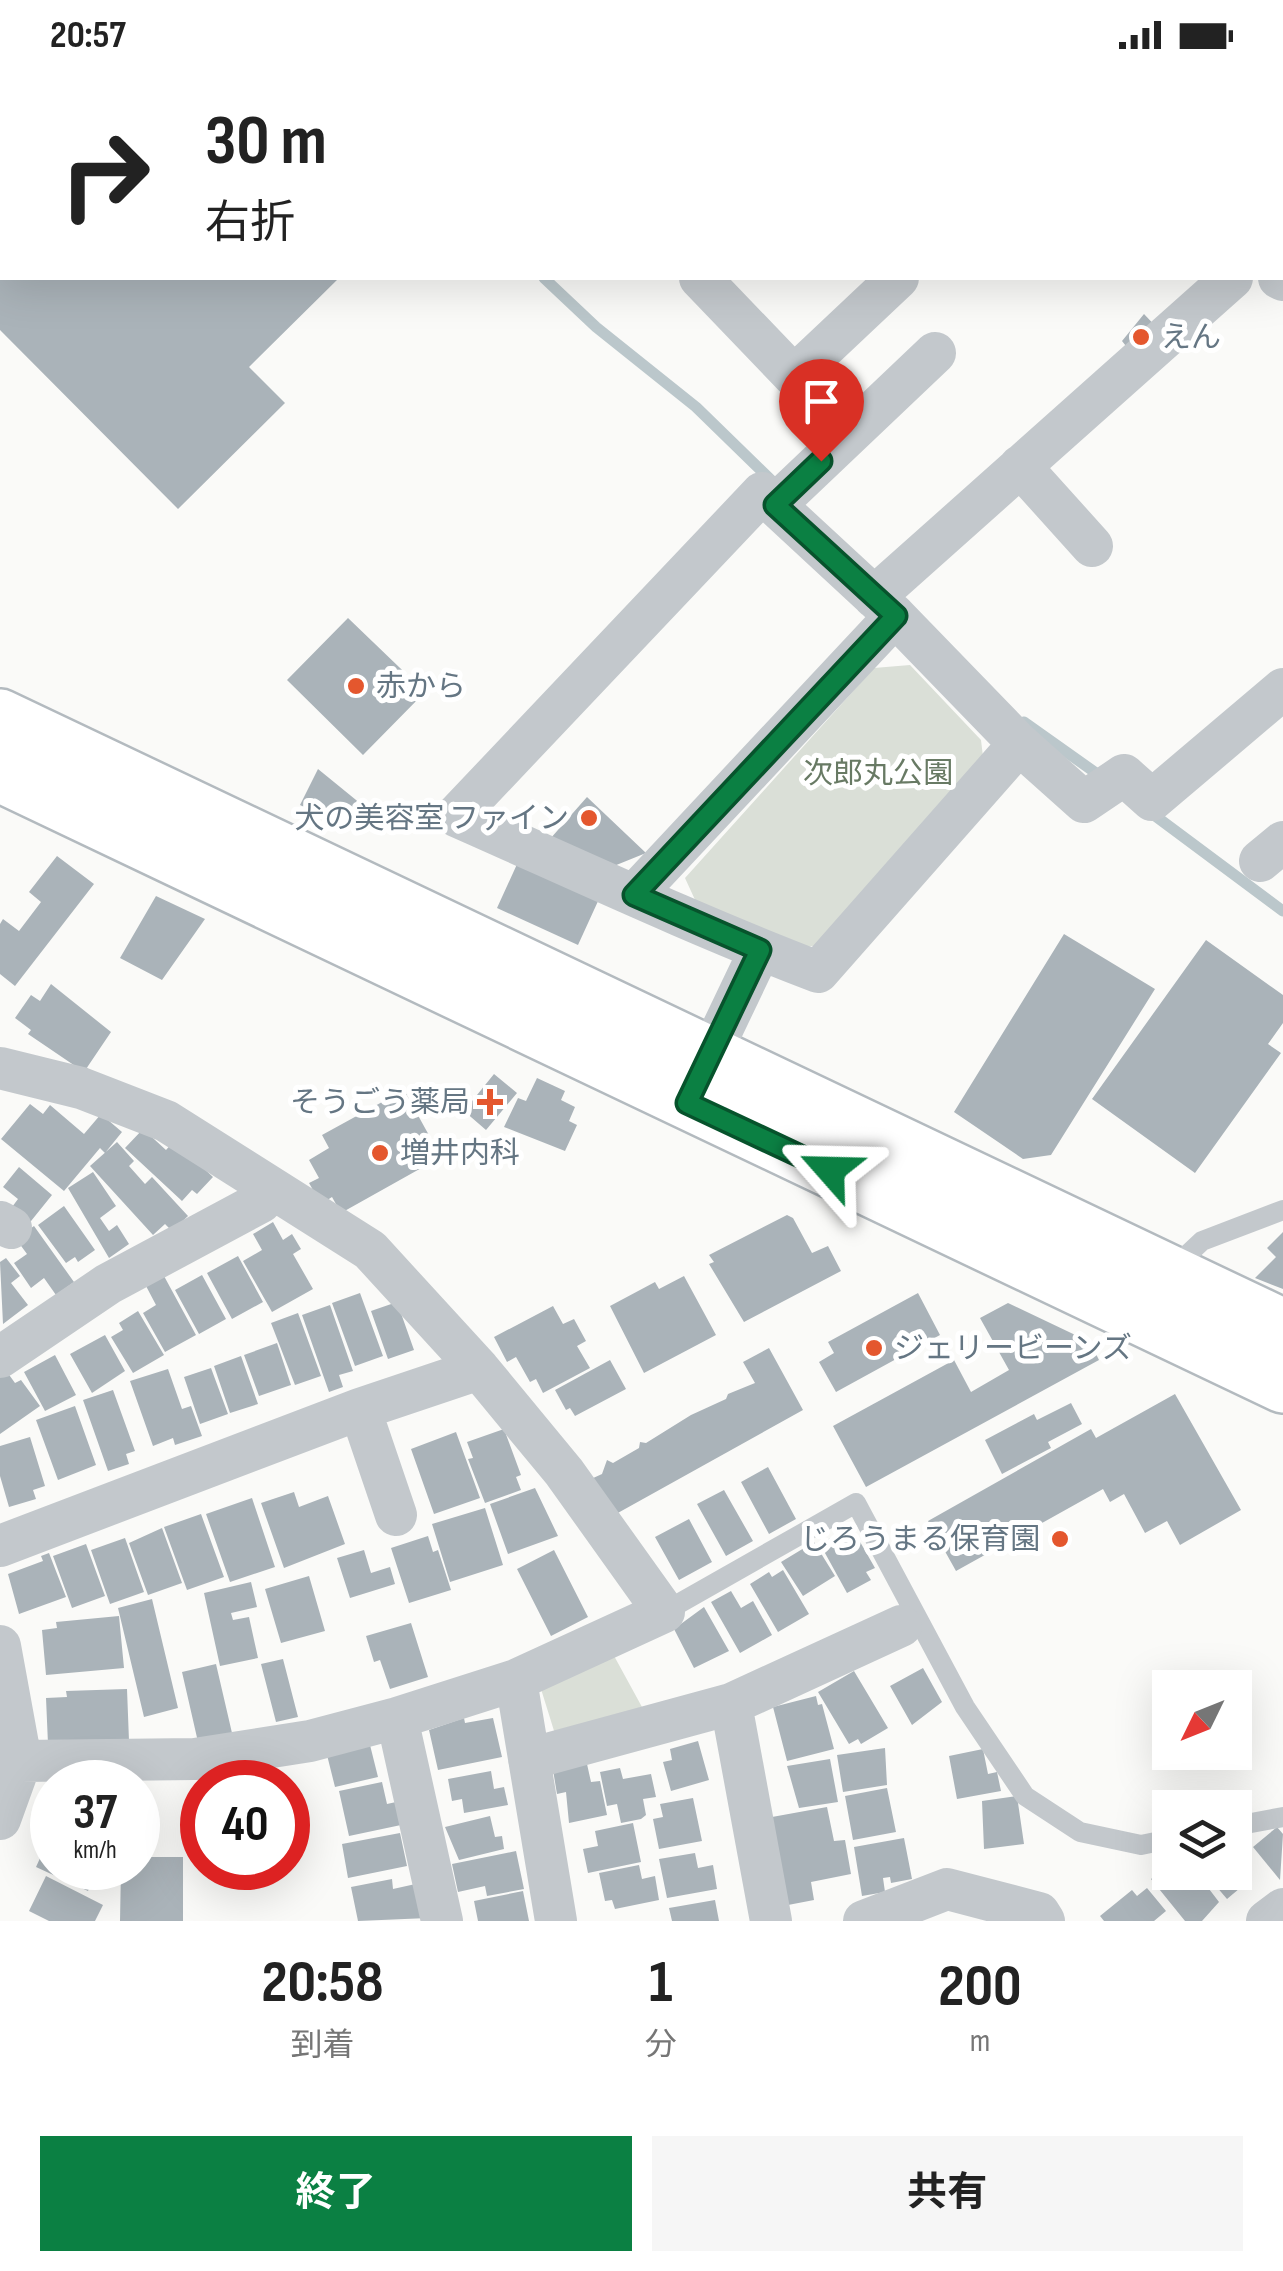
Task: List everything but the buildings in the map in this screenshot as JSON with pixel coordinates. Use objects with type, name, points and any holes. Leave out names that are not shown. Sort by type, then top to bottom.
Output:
[{"type":"street","points":[[702,280],[794,376],[896,280]]},
{"type":"street","points":[[634,895],[885,596],[1020,466],[1230,280]]},
{"type":"street","points":[[784,497],[934,352]]},
{"type":"street","points":[[1020,466],[1092,546]]},
{"type":"street","points":[[1019,744],[818,972],[456,816],[762,492],[784,497],[885,596],[1019,744],[1084,802],[1124,775],[1152,800],[1283,689]]},
{"type":"street","points":[[18,754],[698,1079],[1283,1385]]},
{"type":"street","points":[[698,1079],[760,950]]},
{"type":"street","points":[[0,1068],[81,1088],[181,1131],[370,1250],[479,1369],[564,1472],[664,1612],[516,1680],[310,1741],[195,1759],[21,1761]]},
{"type":"street","points":[[698,1079],[1169,1273],[1283,1326]]},
{"type":"street","points":[[0,1357],[108,1284],[262,1202]]},
{"type":"street","points":[[0,1546],[479,1369]]},
{"type":"street","points":[[360,1410],[396,1515]]},
{"type":"street","points":[[529,1758],[731,1704],[901,1626]]},
{"type":"street","points":[[0,1646],[4,1686],[21,1761],[0,1818]]},
{"type":"street","points":[[516,1680],[556,1921]]},
{"type":"street","points":[[731,1704],[771,1921]]},
{"type":"street","points":[[397,1718],[442,1921]]},
{"type":"street","points":[[864,1921],[947,1889],[1039,1913],[1044,1921]]},
{"type":"street","points":[[1268,1921],[1283,1908]]},
{"type":"lane","points":[[1169,1273],[1202,1241],[1283,1210]]},
{"type":"lane","points":[[664,1612],[856,1503],[965,1706],[1026,1796],[1080,1832],[1141,1844],[1152,1842]]},
{"type":"lane","points":[[1252,1823],[1283,1817]]},
{"type":"green space","name":"次郎丸公園","points":[[910,665],[981,740],[984,765],[818,945],[798,949],[696,902],[685,878],[874,668]]},
{"type":"green space","points":[[613,1654],[642,1707],[555,1734],[541,1689]]},
{"type":"waterway","points":[[546,280],[596,327],[696,407],[772,481]]},
{"type":"waterway","points":[[1024,722],[1103,778]]},
{"type":"waterway","points":[[1150,812],[1283,911]]},
{"type":"place","name":"えん","points":[[1141,337]]},
{"type":"place","name":"赤から","points":[[356,686]]},
{"type":"place","name":"犬の美容室 ファイン","points":[[589,818]]},
{"type":"place","name":"そうごう薬局","points":[[490,1102]]},
{"type":"place","name":"増井内科","points":[[380,1153]]},
{"type":"place","name":"ジェリービーンズ","points":[[874,1348]]},
{"type":"place","name":"じろうまる保育園","points":[[1060,1539]]},
{"type":"route","points":[[821,461],[775,505],[896,616],[634,895],[760,950],[687,1103],[830,1170]]}]
